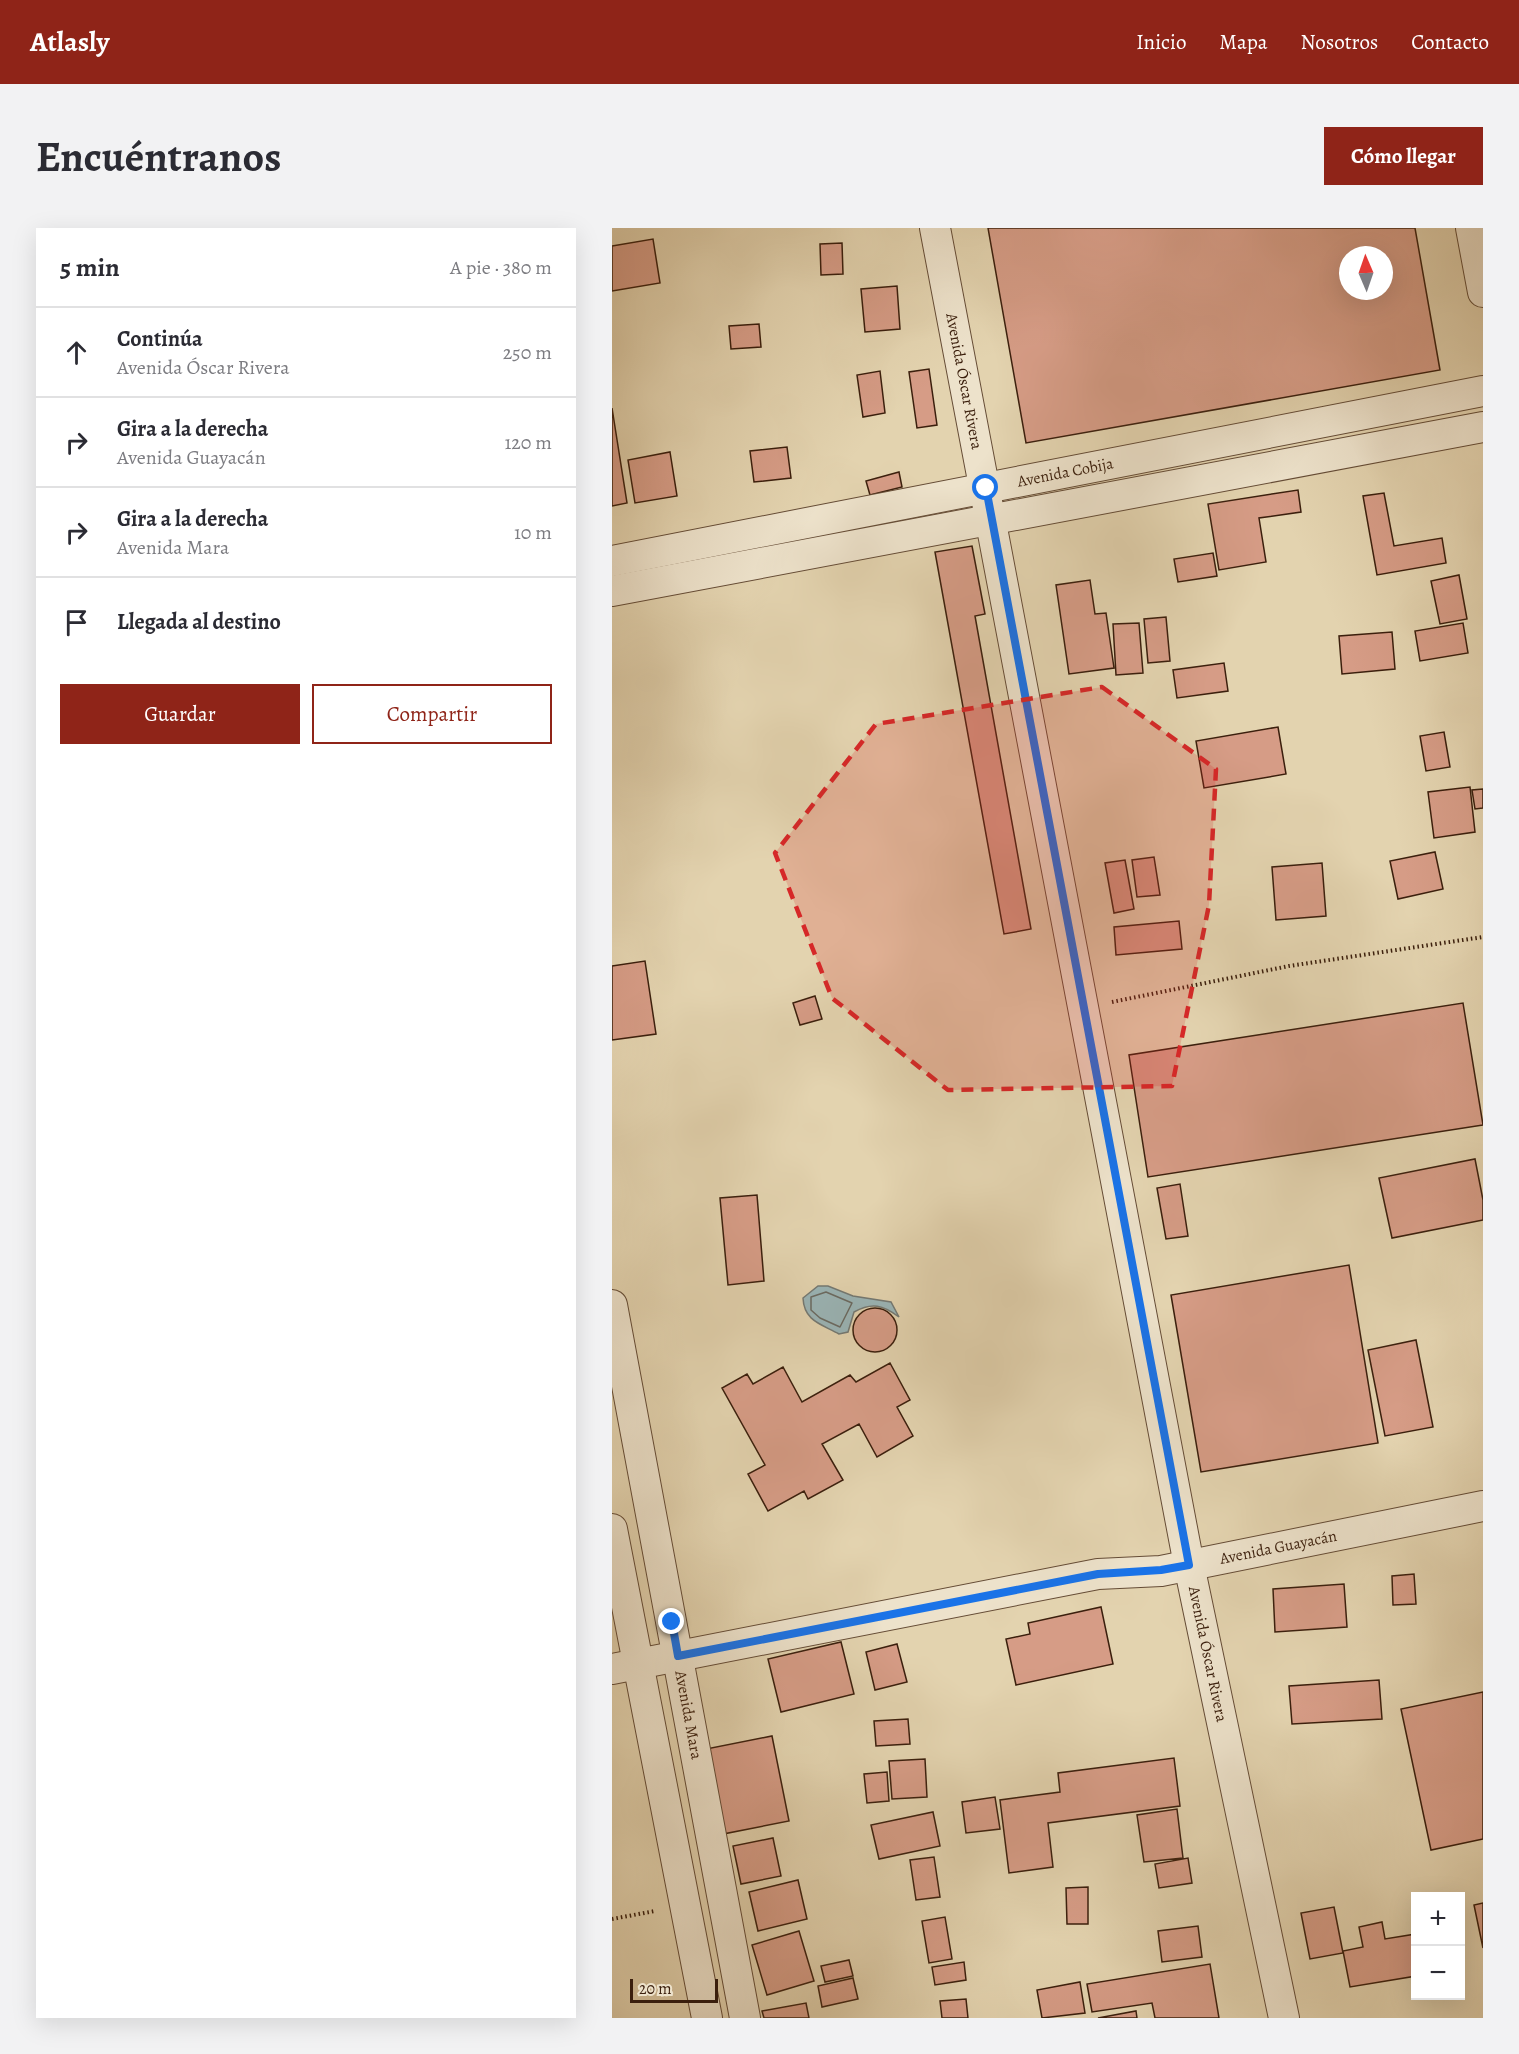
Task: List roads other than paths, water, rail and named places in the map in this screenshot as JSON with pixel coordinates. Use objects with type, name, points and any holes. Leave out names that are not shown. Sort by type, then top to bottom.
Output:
[{"type":"street","name":"Avenida Óscar Rivera","points":[[935,228],[993,520],[1189,1565],[1284,2018]]},
{"type":"street","points":[[1471,228],[1483,292]]},
{"type":"street","name":"Avenida Cobija","points":[[612,561],[1483,391]]},
{"type":"street","name":"Avenida Cobija","points":[[612,591],[1483,428]]},
{"type":"street","name":"Avenida Mara","points":[[612,1305],[745,2018]]},
{"type":"street","name":"Avenida Guayacán","points":[[624,1666],[1098,1574],[1161,1570],[1189,1565],[1483,1506]]},
{"type":"street","points":[[612,1529],[624,1666],[685,1905],[707,2018]]},
{"type":"street","points":[[622,1631],[672,1622]]},
{"type":"water","points":[[818,1286],[828,1286],[853,1296],[891,1302],[899,1317],[877,1306],[866,1307],[854,1312],[848,1332],[839,1334],[810,1317],[804,1306],[803,1298]]}]
